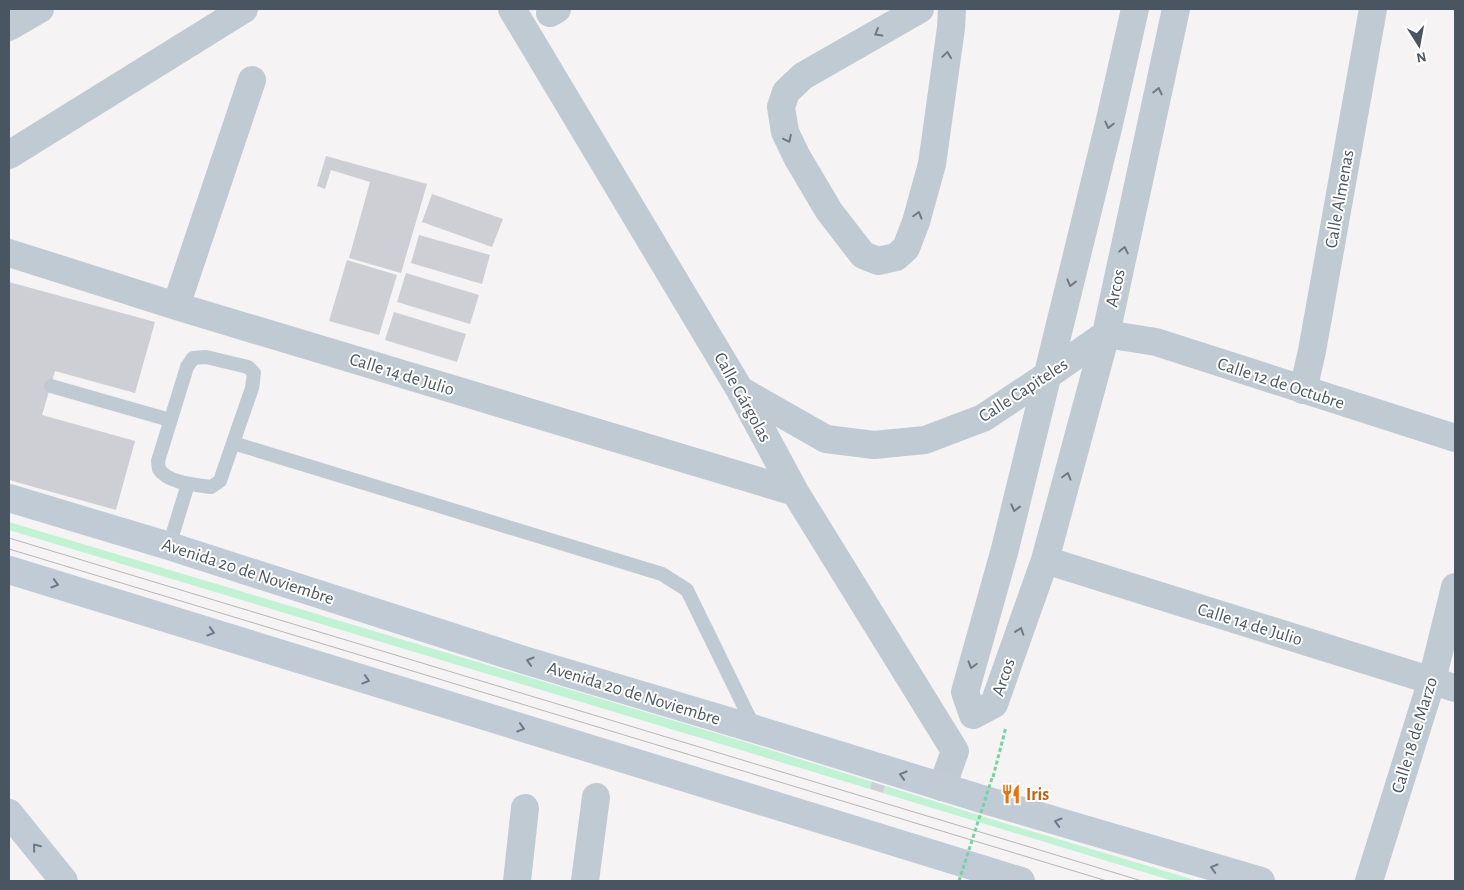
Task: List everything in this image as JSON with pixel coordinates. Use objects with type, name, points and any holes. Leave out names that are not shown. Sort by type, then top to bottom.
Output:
[{"type":"main road","name":"Avenida 20 de Noviembre","points":[[9,498],[169,546],[524,660],[942,787],[1261,881]]},
{"type":"main road","points":[[9,570],[1021,881]]},
{"type":"main road","points":[[9,813],[64,881]]},
{"type":"street","points":[[9,27],[40,9]]},
{"type":"street","points":[[9,155],[244,9]]},
{"type":"street","name":"Calle Gárgolas","points":[[512,9],[740,390],[795,492],[956,751]]},
{"type":"street","points":[[920,9],[802,76],[786,92],[781,107],[785,132],[797,157],[829,211],[863,255],[878,261],[896,256],[906,248],[916,222],[932,164],[952,9]]},
{"type":"street","name":"Arcos","points":[[1135,9],[1005,549],[965,692],[973,715],[994,704],[1045,560],[1106,334],[1176,9]]},
{"type":"street","name":"Calle Almenas","points":[[1303,390],[1312,351],[1373,9]]},
{"type":"street","points":[[176,306],[252,80]]},
{"type":"street","name":"Calle 14 de Julio","points":[[9,253],[176,306],[795,492]]},
{"type":"street","name":"Calle Capiteles","points":[[740,390],[826,439],[874,445],[925,440],[982,418],[1106,334]]},
{"type":"street","name":"Calle 12 de Octubre","points":[[1106,334],[1156,342],[1455,438]]},
{"type":"street","name":"Calle 14 de Julio","points":[[1045,560],[1443,684]]},
{"type":"street","name":"Calle 18 de Marzo","points":[[1369,881],[1443,684],[1455,587]]},
{"type":"street","points":[[942,787],[973,715]]},
{"type":"street","points":[[585,881],[596,798]]},
{"type":"street","points":[[518,881],[526,808]]},
{"type":"lane","points":[[206,357],[248,367],[254,373],[252,388],[233,443],[220,481],[211,487],[188,484],[168,477],[159,469],[158,462],[170,420],[187,367],[193,358],[206,357]]},
{"type":"lane","points":[[50,386],[170,420]]},
{"type":"lane","points":[[233,443],[662,574],[687,590],[755,729]]},
{"type":"lane","points":[[169,546],[188,484]]},
{"type":"path","points":[[959,881],[1007,724]]},
{"type":"green space","points":[[9,522],[742,741],[1198,881],[1173,881],[883,793],[885,787],[872,783],[870,789],[9,530]]},
{"type":"building","points":[[326,156],[427,184],[401,273],[349,258],[370,182],[331,170],[325,189],[317,186]]},
{"type":"building","points":[[432,194],[503,219],[492,247],[422,222]]},
{"type":"building","points":[[419,235],[490,255],[482,284],[411,263]]},
{"type":"building","points":[[347,260],[397,275],[379,335],[329,321]]},
{"type":"building","points":[[406,273],[479,295],[470,324],[397,302]]},
{"type":"building","points":[[9,282],[155,322],[135,393],[55,371],[42,415],[135,441],[116,510],[9,480]]},
{"type":"building","points":[[394,312],[466,334],[457,362],[385,340]]},
{"type":"building","points":[[872,782],[885,786],[883,793],[870,789]]},
{"type":"tram line","points":[[9,538],[1142,881]]},
{"type":"tram line","points":[[9,549],[1107,881]]},
{"type":"place","name":"Iris","points":[[1011,794]]}]
